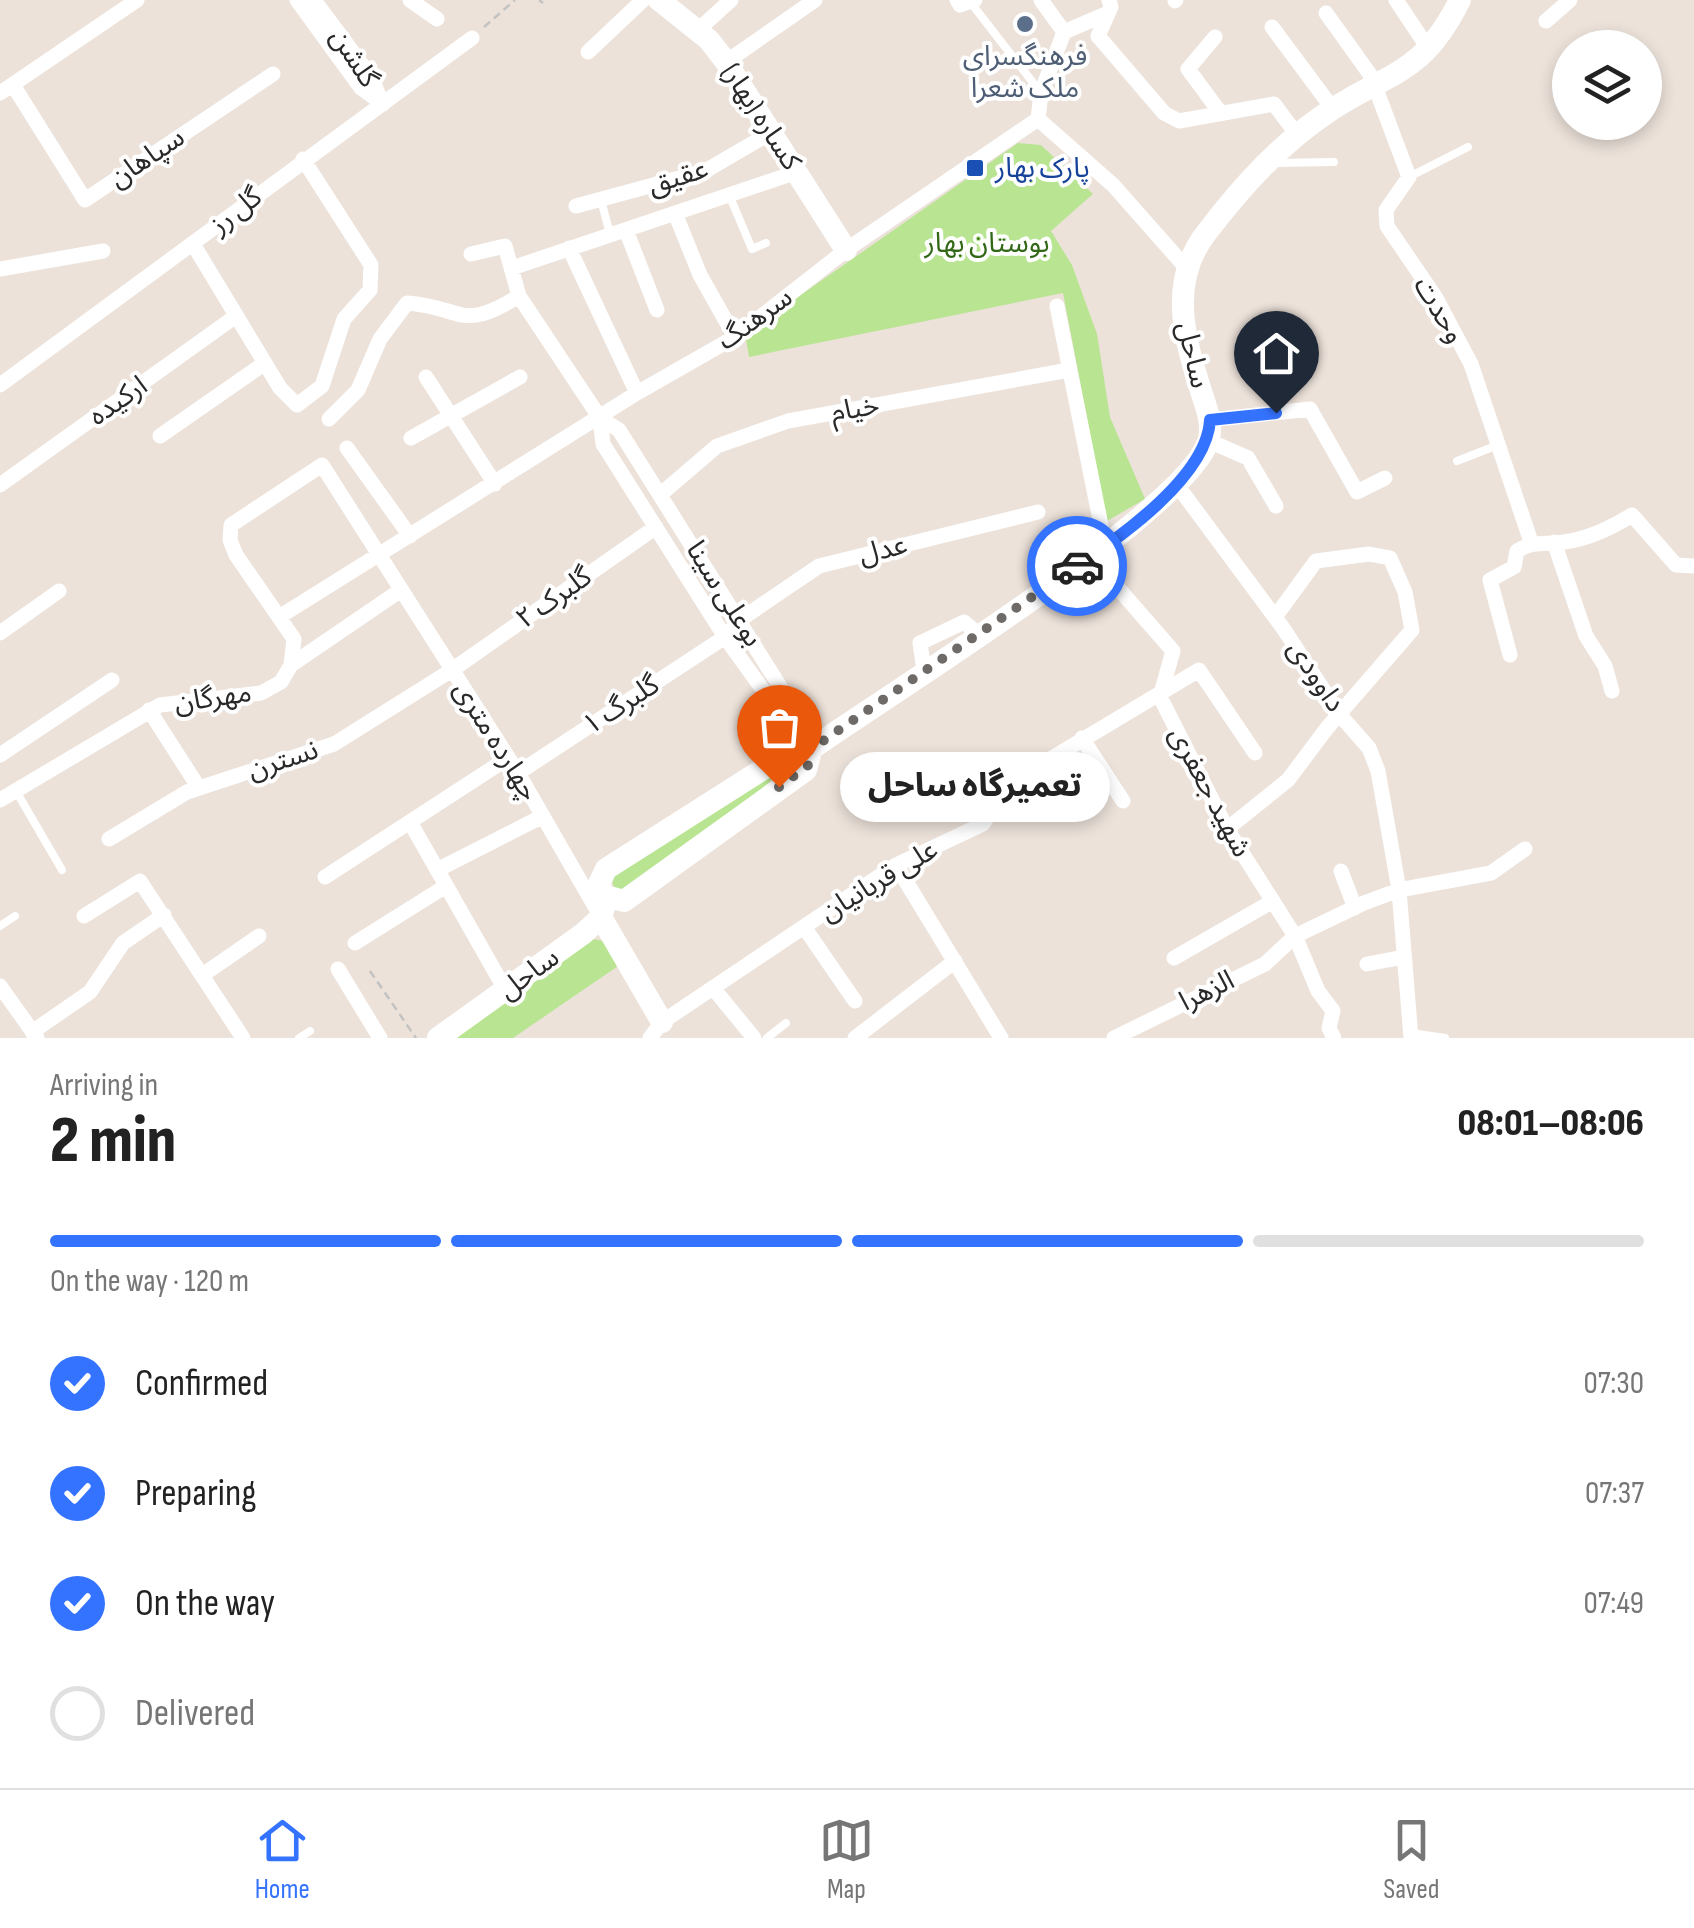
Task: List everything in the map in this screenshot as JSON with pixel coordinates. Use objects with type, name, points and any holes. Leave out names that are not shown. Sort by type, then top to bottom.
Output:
[{"type":"street","name":"سپاهان","points":[[137,0],[6,89],[85,200],[273,74]]},
{"type":"street","name":"گلشن","points":[[297,0],[361,88],[383,104]]},
{"type":"street","name":"گلشن","points":[[314,0],[372,78],[383,104]]},
{"type":"street","points":[[410,0],[436,19]]},
{"type":"street","points":[[588,52],[643,0]]},
{"type":"street","name":"کساره (بهار)","points":[[659,0],[698,30],[726,62],[846,250]]},
{"type":"street","points":[[698,30],[731,0]]},
{"type":"street","points":[[726,62],[815,0]]},
{"type":"street","points":[[1041,0],[1064,32]]},
{"type":"street","points":[[1396,0],[1428,48]]},
{"type":"street","name":"ساحل","points":[[604,908],[599,884],[606,869],[794,750],[807,752],[1098,551],[1190,473],[1209,430],[1184,334],[1181,290],[1203,236],[1264,162],[1333,109],[1410,68],[1444,31],[1460,0]]},
{"type":"street","points":[[1546,20],[1570,0]]},
{"type":"street","points":[[1107,7],[1064,32],[1041,93],[1038,119],[1113,185],[1189,271]]},
{"type":"street","points":[[1107,7],[1098,36],[1164,113],[1179,121],[1274,104],[1298,136]]},
{"type":"street","points":[[1326,12],[1377,88],[1409,177]]},
{"type":"street","points":[[1272,27],[1333,109]]},
{"type":"street","name":"گل رز","points":[[0,385],[472,38]]},
{"type":"street","points":[[1215,38],[1188,70],[1219,111]]},
{"type":"street","name":"سرهنگ","points":[[280,617],[637,393],[736,337],[846,250],[1038,119]]},
{"type":"street","name":"عقیق","points":[[576,206],[705,171],[772,132]]},
{"type":"street","points":[[193,244],[280,388],[298,405],[322,386],[344,319],[370,290],[371,265],[303,159]]},
{"type":"street","points":[[512,268],[797,172]]},
{"type":"street","name":"وحدت","points":[[1409,177],[1386,210],[1387,226],[1436,298],[1471,364],[1531,542]]},
{"type":"street","points":[[675,214],[700,275],[736,337]]},
{"type":"street","points":[[618,232],[657,310]]},
{"type":"street","name":"بوعلی سینا","points":[[470,254],[505,246],[519,296],[600,418],[620,430],[741,619],[806,728],[807,752]]},
{"type":"street","points":[[569,248],[637,393]]},
{"type":"street","points":[[0,270],[103,250]]},
{"type":"street","points":[[329,420],[358,390],[380,338],[406,303],[470,318],[492,313],[519,296]]},
{"type":"street","points":[[1057,306],[1098,551]]},
{"type":"street","name":"ارکیده","points":[[0,485],[236,316]]},
{"type":"street","points":[[160,436],[264,363]]},
{"type":"street","name":"خیام","points":[[660,494],[717,446],[788,421],[1070,370]]},
{"type":"street","points":[[426,377],[495,484]]},
{"type":"street","points":[[411,438],[520,377]]},
{"type":"street","points":[[1209,430],[1310,410],[1357,492],[1385,478]]},
{"type":"street","name":"بوعلی سینا","points":[[600,418],[602,444],[725,637],[807,752]]},
{"type":"street","points":[[1209,430],[1248,458],[1276,506]]},
{"type":"street","points":[[347,448],[410,536]]},
{"type":"street","name":"چهارده متری","points":[[280,617],[236,555],[230,540],[231,524],[322,465],[604,908],[656,1030]]},
{"type":"street","name":"داوودی","points":[[1177,484],[1340,715],[1369,748],[1378,771],[1400,890],[1411,1036]]},
{"type":"street","name":"عدل","points":[[725,637],[741,619],[819,566],[1038,512]]},
{"type":"street","points":[[1510,654],[1490,580],[1514,567],[1518,551],[1531,542],[1554,542],[1606,530],[1632,515],[1676,565],[1694,566]]},
{"type":"street","name":"گلبرک ۲","points":[[452,670],[656,526]]},
{"type":"street","points":[[1554,542],[1586,636],[1605,666],[1612,691]]},
{"type":"street","name":"شهید جعفری","points":[[1098,551],[1173,651],[1160,697],[1227,830],[1295,936],[1318,991],[1333,1010],[1327,1035]]},
{"type":"street","points":[[1227,830],[1288,780],[1412,630],[1405,592],[1390,558],[1350,555],[1316,562],[1274,617]]},
{"type":"street","name":"مهرگان","points":[[0,800],[148,710],[261,693],[280,682],[291,665],[401,590]]},
{"type":"street","points":[[0,632],[59,591]]},
{"type":"street","points":[[280,617],[294,639],[291,665]]},
{"type":"street","name":"گلبرگ ۱","points":[[518,773],[725,637]]},
{"type":"street","name":"نسترن","points":[[109,840],[198,788],[334,744],[452,670]]},
{"type":"street","name":"علی قربانیان","points":[[656,1030],[896,865],[983,824],[1000,798],[1032,770],[1082,738],[1160,697],[1199,670],[1254,754]]},
{"type":"street","points":[[0,755],[112,680]]},
{"type":"street","points":[[148,710],[198,788]]},
{"type":"street","points":[[1082,738],[1123,801]]},
{"type":"street","name":"ساحل","points":[[438,1038],[506,992],[604,908],[624,901],[806,770],[811,763],[807,752]]},
{"type":"street","points":[[325,878],[508,758]]},
{"type":"street","points":[[437,870],[543,816]]},
{"type":"street","points":[[410,822],[506,992]]},
{"type":"street","points":[[1295,936],[1400,890],[1491,873],[1525,850]]},
{"type":"street","points":[[896,865],[1001,1038]]},
{"type":"street","points":[[1341,871],[1355,908]]},
{"type":"street","points":[[84,916],[140,881],[244,1038]]},
{"type":"street","points":[[355,943],[446,886]]},
{"type":"street","points":[[1174,958],[1272,901]]},
{"type":"street","points":[[0,986],[34,1035],[90,992],[122,943],[164,916]]},
{"type":"street","points":[[804,927],[856,1000]]},
{"type":"street","points":[[204,974],[259,936]]},
{"type":"street","name":"الزهرا","points":[[1114,1038],[1266,964],[1295,936]]},
{"type":"street","points":[[1367,964],[1404,957]]},
{"type":"street","points":[[856,1038],[954,962]]},
{"type":"street","points":[[338,968],[380,1038]]},
{"type":"street","points":[[713,988],[754,1037]]},
{"type":"lane","points":[[968,1],[1041,93]]},
{"type":"lane","points":[[1409,177],[1468,148]]},
{"type":"lane","points":[[1264,162],[1334,162]]},
{"type":"lane","points":[[730,197],[752,249],[766,242]]},
{"type":"lane","points":[[601,200],[618,232]]},
{"type":"lane","points":[[1456,461],[1498,445]]},
{"type":"lane","points":[[16,791],[62,870]]},
{"type":"lane","points":[[0,926],[15,916]]},
{"type":"lane","points":[[754,1037],[786,1022]]},
{"type":"lane","points":[[299,1038],[310,1031]]},
{"type":"lane","points":[[1411,1036],[1444,1038]]},
{"type":"path","points":[[472,38],[515,0]]},
{"type":"path","points":[[370,972],[416,1038]]},
{"type":"green space","name":"بوستان بهار","points":[[1018,143],[1041,145],[1093,194],[1051,231],[1072,265],[1097,334],[1110,417],[1145,499],[1107,521],[1063,293],[749,357],[745,334]]},
{"type":"green space","points":[[789,763],[755,796],[622,894],[615,892],[610,873]]},
{"type":"green space","points":[[594,939],[613,943],[624,962],[513,1038],[446,1038]]},
{"type":"way so far","points":[[779,787],[806,770],[811,763],[807,752],[1077,566]]},
{"type":"place","name":"فرهنگسرای ملک شعرا","points":[[1025,24]]},
{"type":"place","name":"پارک بهار","points":[[975,168]]},
{"type":"place","name":"تعمیرگاه ساحل","points":[[779,787]]},
{"type":"route","points":[[1077,566],[1190,473],[1209,441],[1210,420],[1276,413]]}]
